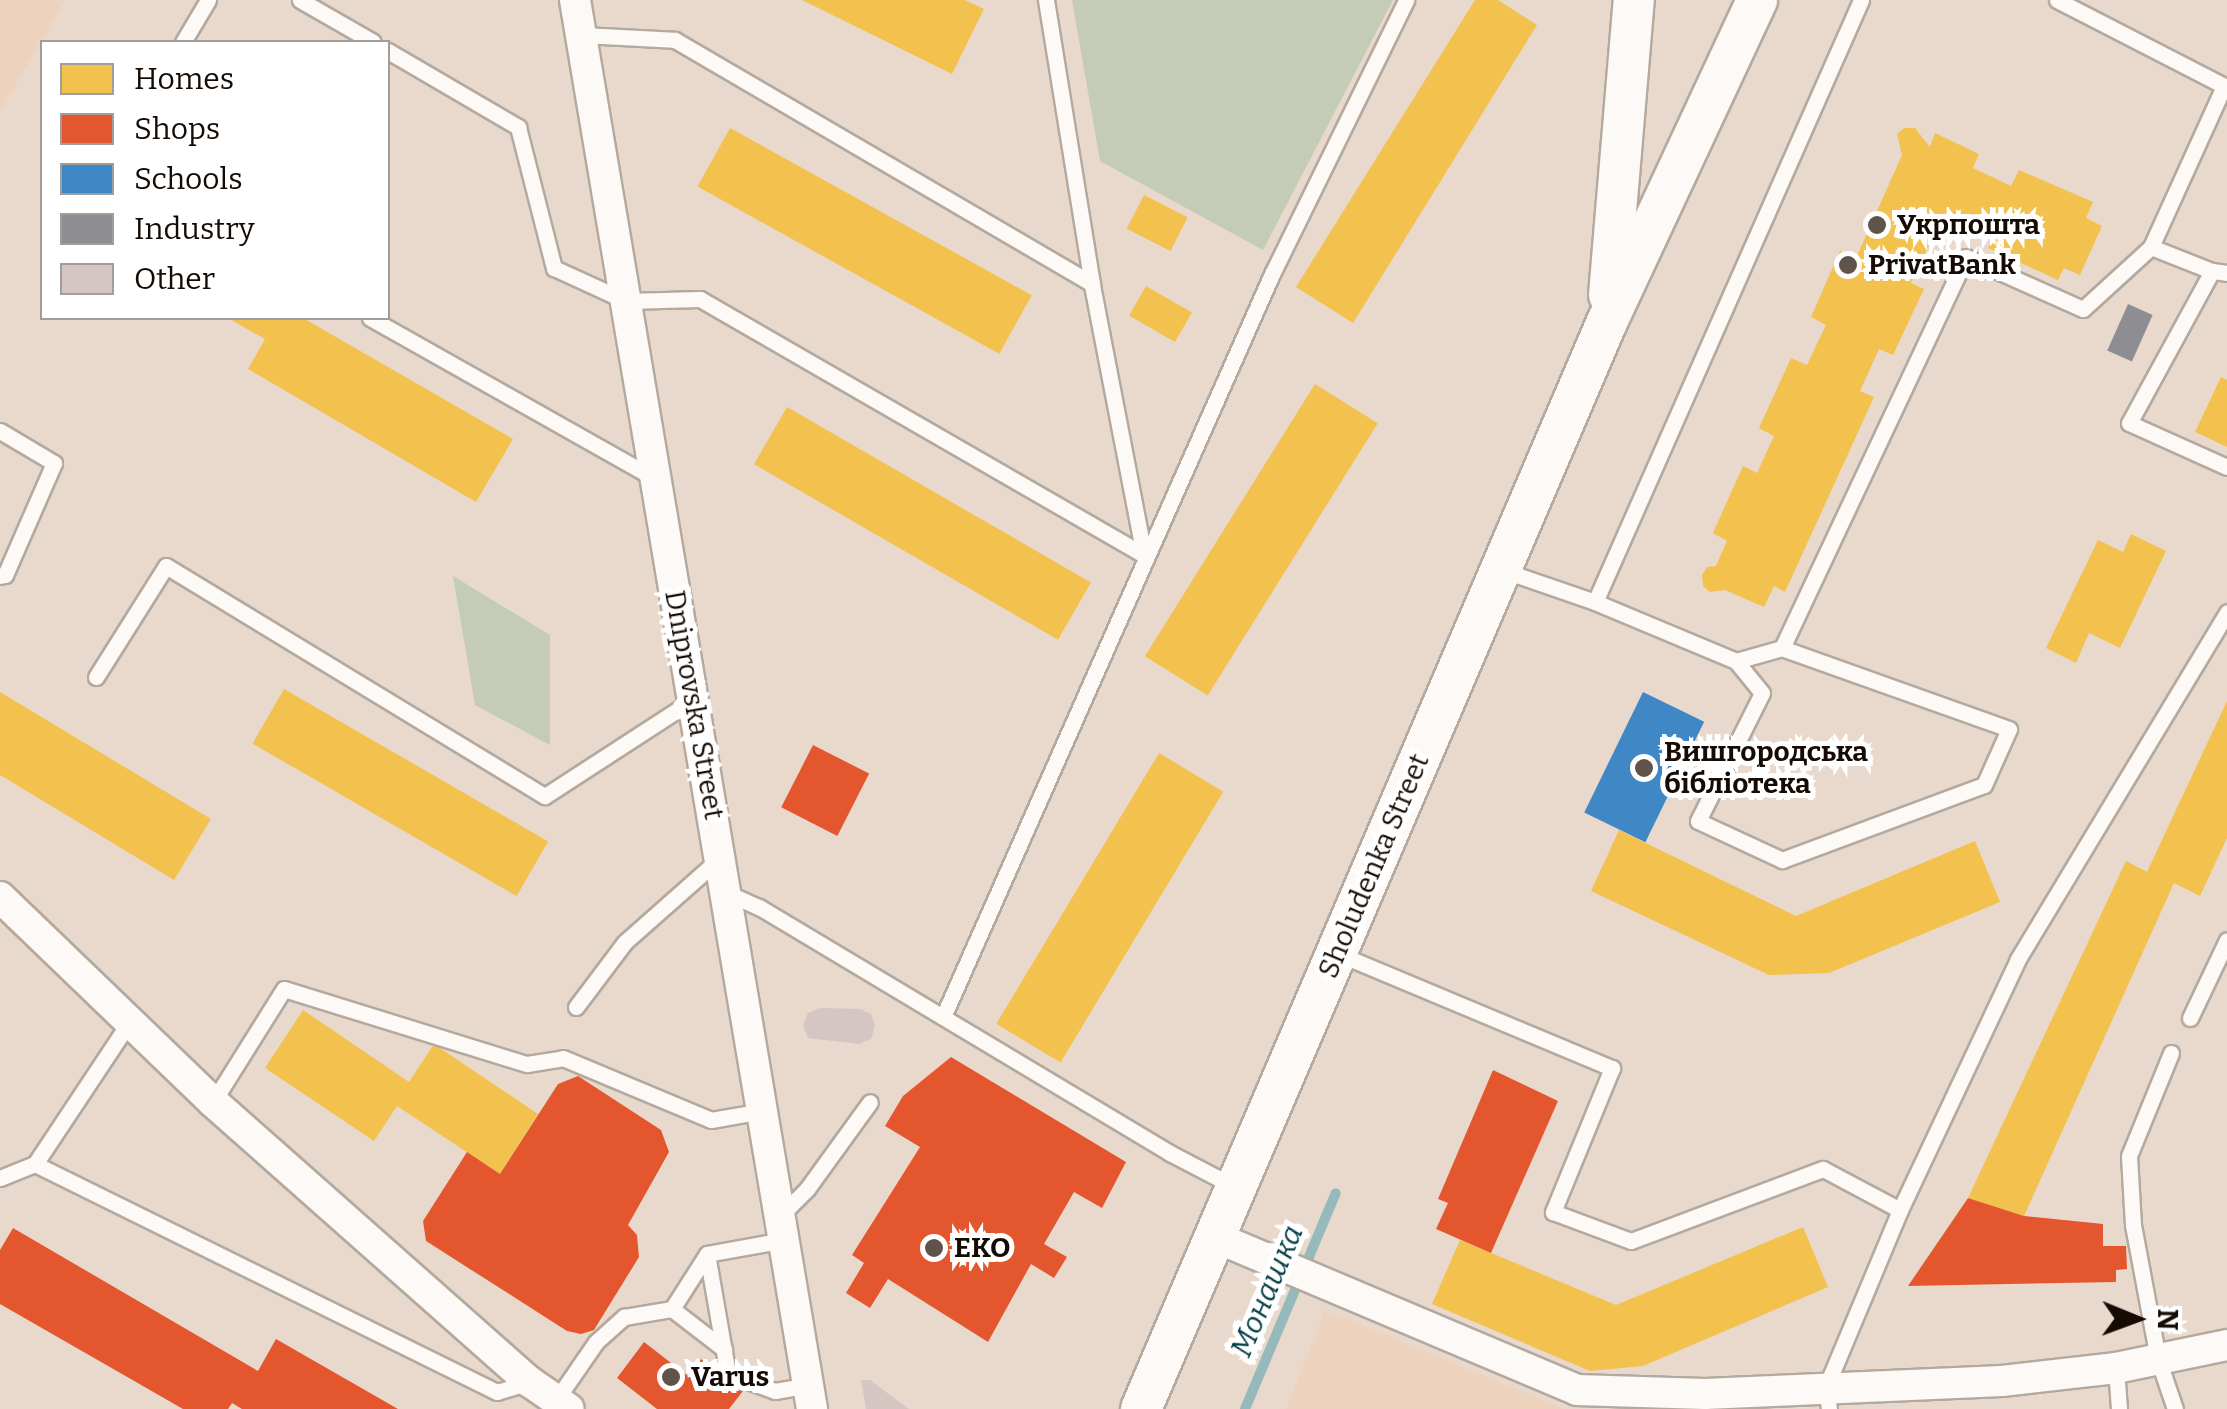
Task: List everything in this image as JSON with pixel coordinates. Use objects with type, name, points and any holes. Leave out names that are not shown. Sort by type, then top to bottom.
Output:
[{"type":"main road","name":"Sholudenka Street","points":[[1607,322],[1634,0]]},
{"type":"main road","name":"Sholudenka Street","points":[[1142,1409],[1607,322],[1757,0]]},
{"type":"street","name":"Dniprovska Street","points":[[576,0],[810,1397]]},
{"type":"street","points":[[0,896],[213,1102],[530,1382],[562,1405]]},
{"type":"street","points":[[1215,1237],[1578,1390],[1705,1401],[1827,1398],[2116,1368],[2227,1345]]},
{"type":"lane","points":[[184,40],[208,0]]},
{"type":"lane","points":[[300,0],[370,40]]},
{"type":"lane","points":[[1046,0],[1092,284],[1144,555]]},
{"type":"lane","points":[[943,1017],[1144,555],[1272,274],[1406,0]]},
{"type":"lane","points":[[1595,602],[1861,0]]},
{"type":"lane","points":[[1782,648],[1966,257],[2083,309],[2151,247],[2226,83],[2057,0]]},
{"type":"lane","points":[[581,35],[675,40],[1092,284]]},
{"type":"lane","points":[[390,52],[518,127],[554,268],[626,301],[700,299],[1144,555]]},
{"type":"lane","points":[[2151,247],[2220,272],[2129,423],[2227,467]]},
{"type":"lane","points":[[374,320],[656,479]]},
{"type":"lane","points":[[0,430],[54,463],[5,575],[0,576]]},
{"type":"lane","points":[[96,677],[166,566],[545,796],[693,700]]},
{"type":"lane","points":[[1501,570],[1595,602],[1736,661],[1762,693],[1698,821],[1782,860],[1984,785],[2009,728],[1782,648],[1736,661]]},
{"type":"lane","points":[[1827,1398],[1900,1210],[2018,959],[2227,612]]},
{"type":"lane","points":[[576,1007],[625,942],[720,858]]},
{"type":"lane","points":[[727,893],[759,907],[1170,1153],[1236,1188]]},
{"type":"lane","points":[[2190,1018],[2227,940]]},
{"type":"lane","points":[[1337,953],[1612,1068],[1553,1212],[1631,1241],[1824,1169],[1900,1210]]},
{"type":"lane","points":[[213,1102],[284,989],[527,1064],[564,1058],[711,1120],[763,1112]]},
{"type":"lane","points":[[0,1178],[35,1164],[130,1021]]},
{"type":"lane","points":[[2171,1053],[2129,1156],[2132,1225],[2158,1359],[2175,1409]]},
{"type":"lane","points":[[672,1309],[707,1254],[781,1229],[870,1102]]},
{"type":"lane","points":[[35,1164],[497,1392],[530,1382]]},
{"type":"lane","points":[[707,1254],[728,1374],[775,1391],[810,1397]]},
{"type":"lane","points":[[562,1405],[596,1342],[624,1317],[672,1309],[724,1350]]},
{"type":"lane","points":[[2116,1368],[2119,1409]]},
{"type":"shaded area","points":[[0,0],[65,0],[40,40],[0,112]]},
{"type":"shaded area","points":[[1325,1310],[1564,1409],[1286,1409]]},
{"type":"green space","points":[[1072,0],[1393,0],[1263,250],[1100,161]]},
{"type":"green space","points":[[453,576],[550,635],[550,745],[475,705]]},
{"type":"building: Homes","points":[[802,0],[965,0],[984,9],[952,74]]},
{"type":"building: Homes","points":[[1475,0],[1498,0],[1537,25],[1353,323],[1296,287]]},
{"type":"building: Homes","points":[[730,128],[1032,295],[999,354],[698,187]]},
{"type":"building: Homes","points":[[1904,128],[1915,128],[1930,147],[1935,133],[1979,154],[1973,168],[2011,186],[2019,170],[2093,202],[2086,218],[2102,226],[2080,275],[2064,268],[2058,280],[1988,248],[1994,236],[1944,213],[1911,283],[1924,289],[1893,355],[1879,349],[1860,391],[1874,397],[1785,592],[1774,586],[1764,607],[1725,590],[1710,592],[1703,586],[1702,575],[1707,567],[1716,566],[1727,541],[1713,533],[1743,466],[1757,473],[1774,436],[1759,428],[1791,358],[1807,365],[1826,325],[1811,317],[1840,251],[1856,258],[1902,155],[1897,134]]},
{"type":"building: Homes","points":[[1144,195],[1188,217],[1170,251],[1127,229]]},
{"type":"building: Homes","points":[[1146,286],[1192,312],[1175,342],[1129,315]]},
{"type":"building: Homes","points":[[232,320],[306,320],[513,439],[476,502],[248,369],[265,339]]},
{"type":"building: Homes","points":[[2221,377],[2227,380],[2227,447],[2195,432]]},
{"type":"building: Homes","points":[[1315,384],[1378,423],[1208,695],[1145,656]]},
{"type":"building: Homes","points":[[787,407],[1091,582],[1058,640],[754,464]]},
{"type":"building: Homes","points":[[2131,534],[2166,551],[2120,648],[2089,633],[2076,663],[2046,648],[2098,540],[2123,552]]},
{"type":"building: Homes","points":[[284,689],[548,842],[517,896],[252,744]]},
{"type":"building: Homes","points":[[0,692],[211,819],[174,880],[0,775]]},
{"type":"building: Homes","points":[[2227,701],[2227,838],[2200,896],[2174,883],[2024,1216],[1968,1198],[2126,861],[2147,872]]},
{"type":"building: Homes","points":[[1159,753],[1223,792],[1061,1062],[996,1024]]},
{"type":"building: Homes","points":[[1619,830],[1796,916],[1975,841],[2000,902],[1829,973],[1769,975],[1591,891]]},
{"type":"building: Homes","points":[[303,1010],[409,1082],[434,1044],[538,1114],[500,1174],[397,1106],[374,1141],[265,1068]]},
{"type":"building: Homes","points":[[1803,1227],[1828,1287],[1643,1366],[1590,1371],[1432,1304],[1460,1240],[1616,1305]]},
{"type":"building: Shops","points":[[813,745],[869,774],[837,836],[781,807]]},
{"type":"building: Shops","points":[[951,1057],[1126,1162],[1102,1208],[1074,1192],[1044,1244],[1067,1257],[1054,1278],[1031,1264],[988,1342],[888,1279],[870,1308],[846,1293],[864,1263],[852,1255],[920,1147],[885,1126],[903,1096]]},
{"type":"building: Shops","points":[[1493,1070],[1558,1101],[1491,1253],[1436,1229],[1448,1203],[1438,1199]]},
{"type":"building: Shops","points":[[578,1076],[661,1130],[669,1152],[628,1225],[637,1235],[639,1257],[594,1330],[581,1334],[567,1331],[426,1241],[423,1221],[467,1152],[500,1174],[558,1084]]},
{"type":"building: Shops","points":[[1968,1198],[2024,1216],[2103,1224],[2103,1246],[2126,1246],[2127,1269],[2116,1270],[2116,1282],[1908,1286]]},
{"type":"building: Shops","points":[[13,1228],[258,1371],[276,1339],[398,1409],[242,1409],[232,1403],[228,1409],[183,1409],[0,1304],[0,1250]]},
{"type":"building: Shops","name":"Varus","points":[[644,1342],[688,1376],[701,1359],[743,1391],[729,1409],[657,1409],[617,1378]]},
{"type":"building: Schools","name":"Вишгородська бібліотека","points":[[1643,692],[1704,722],[1645,842],[1584,812]]},
{"type":"building: Industry","points":[[2128,304],[2153,315],[2132,362],[2107,351]]},
{"type":"building: Other","points":[[820,1008],[860,1009],[871,1014],[875,1026],[871,1039],[859,1044],[808,1038],[803,1025],[808,1013]]},
{"type":"building: Other","points":[[861,1380],[870,1380],[909,1409],[866,1409]]},
{"type":"waterway","name":"Монашка","points":[[1245,1409],[1336,1193]]},
{"type":"place","name":"Укрпошта","points":[[1877,225]]},
{"type":"place","name":"PrivatBank","points":[[1848,265]]},
{"type":"place","name":"Вишгородська бібліотека","points":[[1644,768]]},
{"type":"place","name":"EKO","points":[[934,1248]]},
{"type":"place","name":"Varus","points":[[671,1377]]}]
